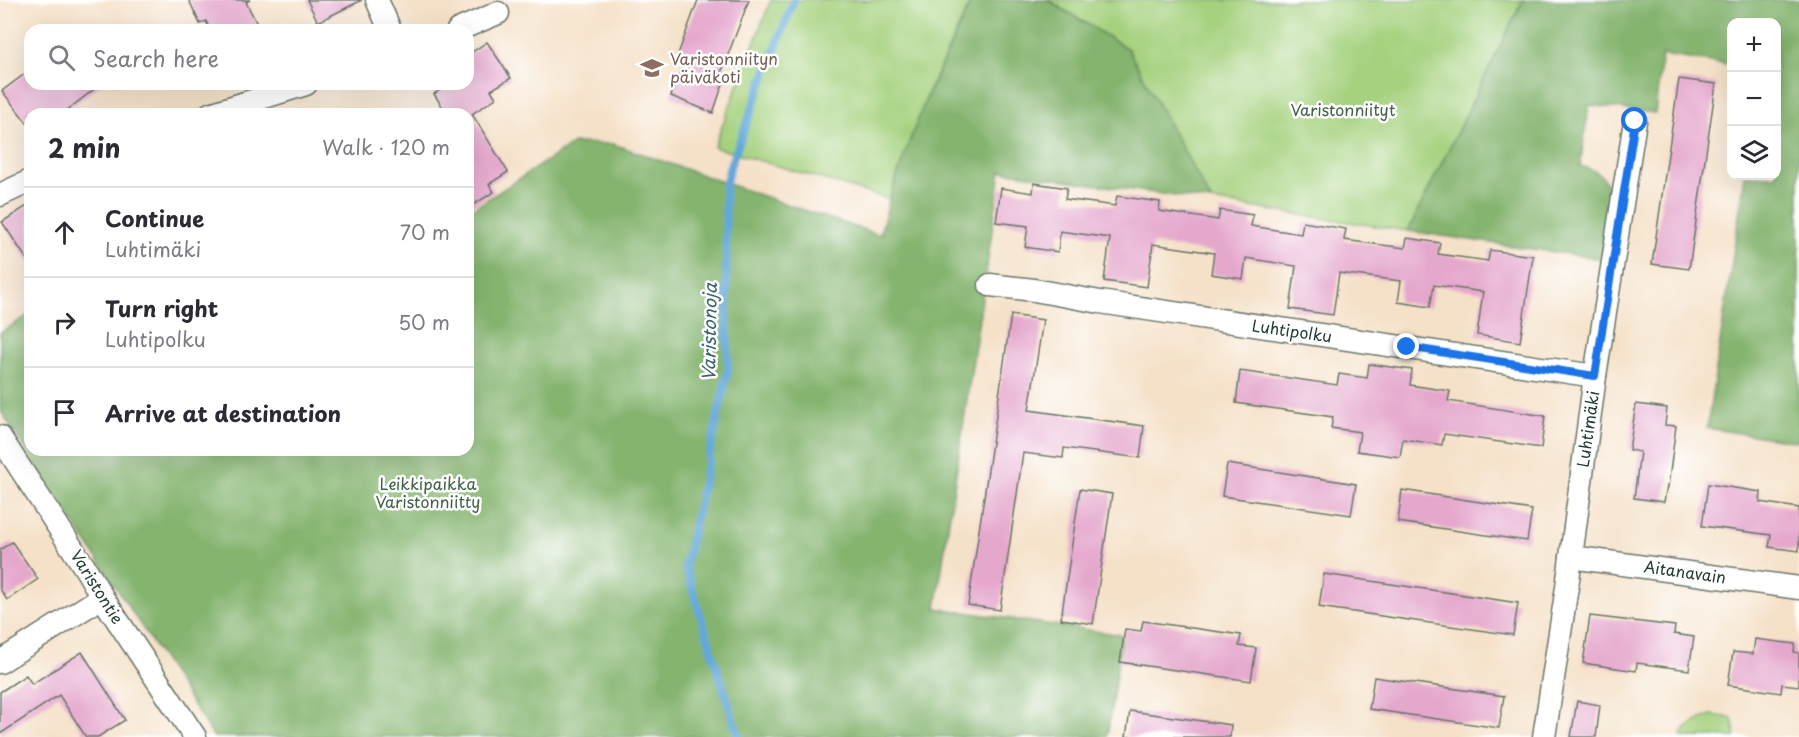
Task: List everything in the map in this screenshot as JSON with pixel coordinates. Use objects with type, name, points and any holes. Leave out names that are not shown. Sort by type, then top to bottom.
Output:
[{"type":"street","points":[[377,0],[387,24]]},
{"type":"street","points":[[472,24],[498,13]]},
{"type":"street","points":[[229,108],[287,90]]},
{"type":"street","name":"Luhtimäki","points":[[1544,737],[1595,376],[1635,121]]},
{"type":"street","points":[[0,195],[24,184]]},
{"type":"street","name":"Luhtipolku","points":[[990,285],[1595,376]]},
{"type":"street","name":"Varistontie","points":[[0,436],[102,597],[195,737]]},
{"type":"street","name":"Aitanavain","points":[[1571,557],[1799,588]]},
{"type":"street","points":[[0,662],[102,597]]},
{"type":"green space","points":[[771,0],[972,0],[930,88],[889,199],[714,147]]},
{"type":"green space","name":"Leikkipaikka Varistonniitty","points":[[972,0],[1048,0],[1128,49],[1211,201],[1001,171],[936,608],[1122,635],[1107,737],[214,737],[30,456],[474,456],[474,208],[574,143],[613,144],[880,235],[908,145]]},
{"type":"green space","name":"Varistonniityt","points":[[1048,0],[1523,0],[1408,231],[1211,201],[1128,49]]},
{"type":"green space","points":[[1523,0],[1799,0],[1799,442],[1707,428],[1744,180],[1781,180],[1781,18],[1727,18],[1727,64],[1662,55],[1655,113],[1589,105],[1580,166],[1598,173],[1605,181],[1608,190],[1610,214],[1603,259],[1408,231]]},
{"type":"green space","points":[[24,318],[24,447],[0,410],[0,333]]},
{"type":"green space","points":[[1711,715],[1732,718],[1736,737],[1680,737],[1689,726]]},
{"type":"building","points":[[189,0],[250,0],[246,2],[257,24],[207,24],[206,21],[200,24]]},
{"type":"building","points":[[307,0],[362,0],[318,22]]},
{"type":"building","name":"Varistonniityn päiväkoti","points":[[698,0],[749,0],[721,73],[726,75],[713,113],[671,96],[685,60],[677,57]]},
{"type":"building","points":[[487,42],[511,78],[491,90],[496,98],[474,113],[474,108],[443,108],[434,94],[440,90],[474,90],[474,51]]},
{"type":"building","points":[[24,74],[24,90],[93,90],[70,108],[24,108],[24,119],[2,91]]},
{"type":"building","points":[[1679,79],[1716,84],[1689,269],[1652,264]]},
{"type":"building","points":[[474,117],[508,172],[489,184],[494,192],[474,204]]},
{"type":"building","points":[[1034,183],[1067,188],[1065,199],[1115,206],[1117,196],[1160,202],[1159,211],[1218,220],[1220,210],[1253,215],[1251,226],[1301,234],[1303,222],[1346,229],[1344,240],[1405,248],[1407,238],[1440,243],[1438,254],[1488,261],[1490,250],[1533,256],[1520,342],[1477,335],[1483,292],[1434,285],[1430,307],[1398,302],[1401,281],[1339,273],[1333,315],[1290,309],[1296,266],[1246,258],[1243,279],[1211,274],[1214,253],[1153,244],[1147,287],[1104,281],[1110,238],[1060,231],[1058,252],[1025,247],[1028,226],[996,222],[1001,188],[1033,193]]},
{"type":"building","points":[[24,208],[24,255],[2,222]]},
{"type":"building","points":[[1011,315],[1043,320],[1029,410],[1144,426],[1140,458],[1064,448],[1063,458],[1023,453],[1000,610],[968,605]]},
{"type":"building","points":[[1369,364],[1412,370],[1410,385],[1450,391],[1448,401],[1545,416],[1541,448],[1444,434],[1442,445],[1403,439],[1400,457],[1357,451],[1360,432],[1331,428],[1333,417],[1236,403],[1240,371],[1337,385],[1339,374],[1367,378]]},
{"type":"building","points":[[1636,404],[1667,408],[1665,425],[1676,426],[1664,502],[1634,498],[1640,452],[1629,450]]},
{"type":"building","points":[[1227,464],[1356,484],[1351,515],[1222,496]]},
{"type":"building","points":[[1708,484],[1761,492],[1760,502],[1799,508],[1799,551],[1769,547],[1771,535],[1702,526]]},
{"type":"building","points":[[1080,489],[1112,494],[1093,624],[1061,619]]},
{"type":"building","points":[[1402,490],[1532,510],[1527,541],[1398,522]]},
{"type":"building","points":[[12,542],[38,579],[7,600],[0,589],[0,550]]},
{"type":"building","points":[[1324,574],[1518,603],[1513,635],[1319,607]]},
{"type":"building","points":[[1590,616],[1675,626],[1674,634],[1694,637],[1689,670],[1637,663],[1636,671],[1583,663]]},
{"type":"building","points":[[1143,621],[1241,635],[1239,646],[1256,648],[1251,681],[1120,662],[1125,629],[1141,631]]},
{"type":"building","points":[[1755,639],[1795,644],[1794,652],[1799,653],[1799,686],[1782,684],[1781,693],[1728,685],[1733,652],[1753,654]]},
{"type":"building","points":[[82,652],[125,720],[98,737],[86,737],[59,695],[0,734],[0,692],[26,675],[32,684]]},
{"type":"building","points":[[1374,677],[1504,696],[1499,728],[1369,709]]},
{"type":"building","points":[[1577,701],[1600,705],[1596,737],[1571,737]]},
{"type":"building","points":[[1130,711],[1231,725],[1230,737],[1126,737]]},
{"type":"waterway","name":"Varistonoja","points":[[739,737],[685,566],[728,370],[725,186],[730,166],[794,0]]},
{"type":"place","name":"Varistonniityn päiväkoti","points":[[652,68]]},
{"type":"route","points":[[1407,347],[1595,376],[1635,121]]}]
